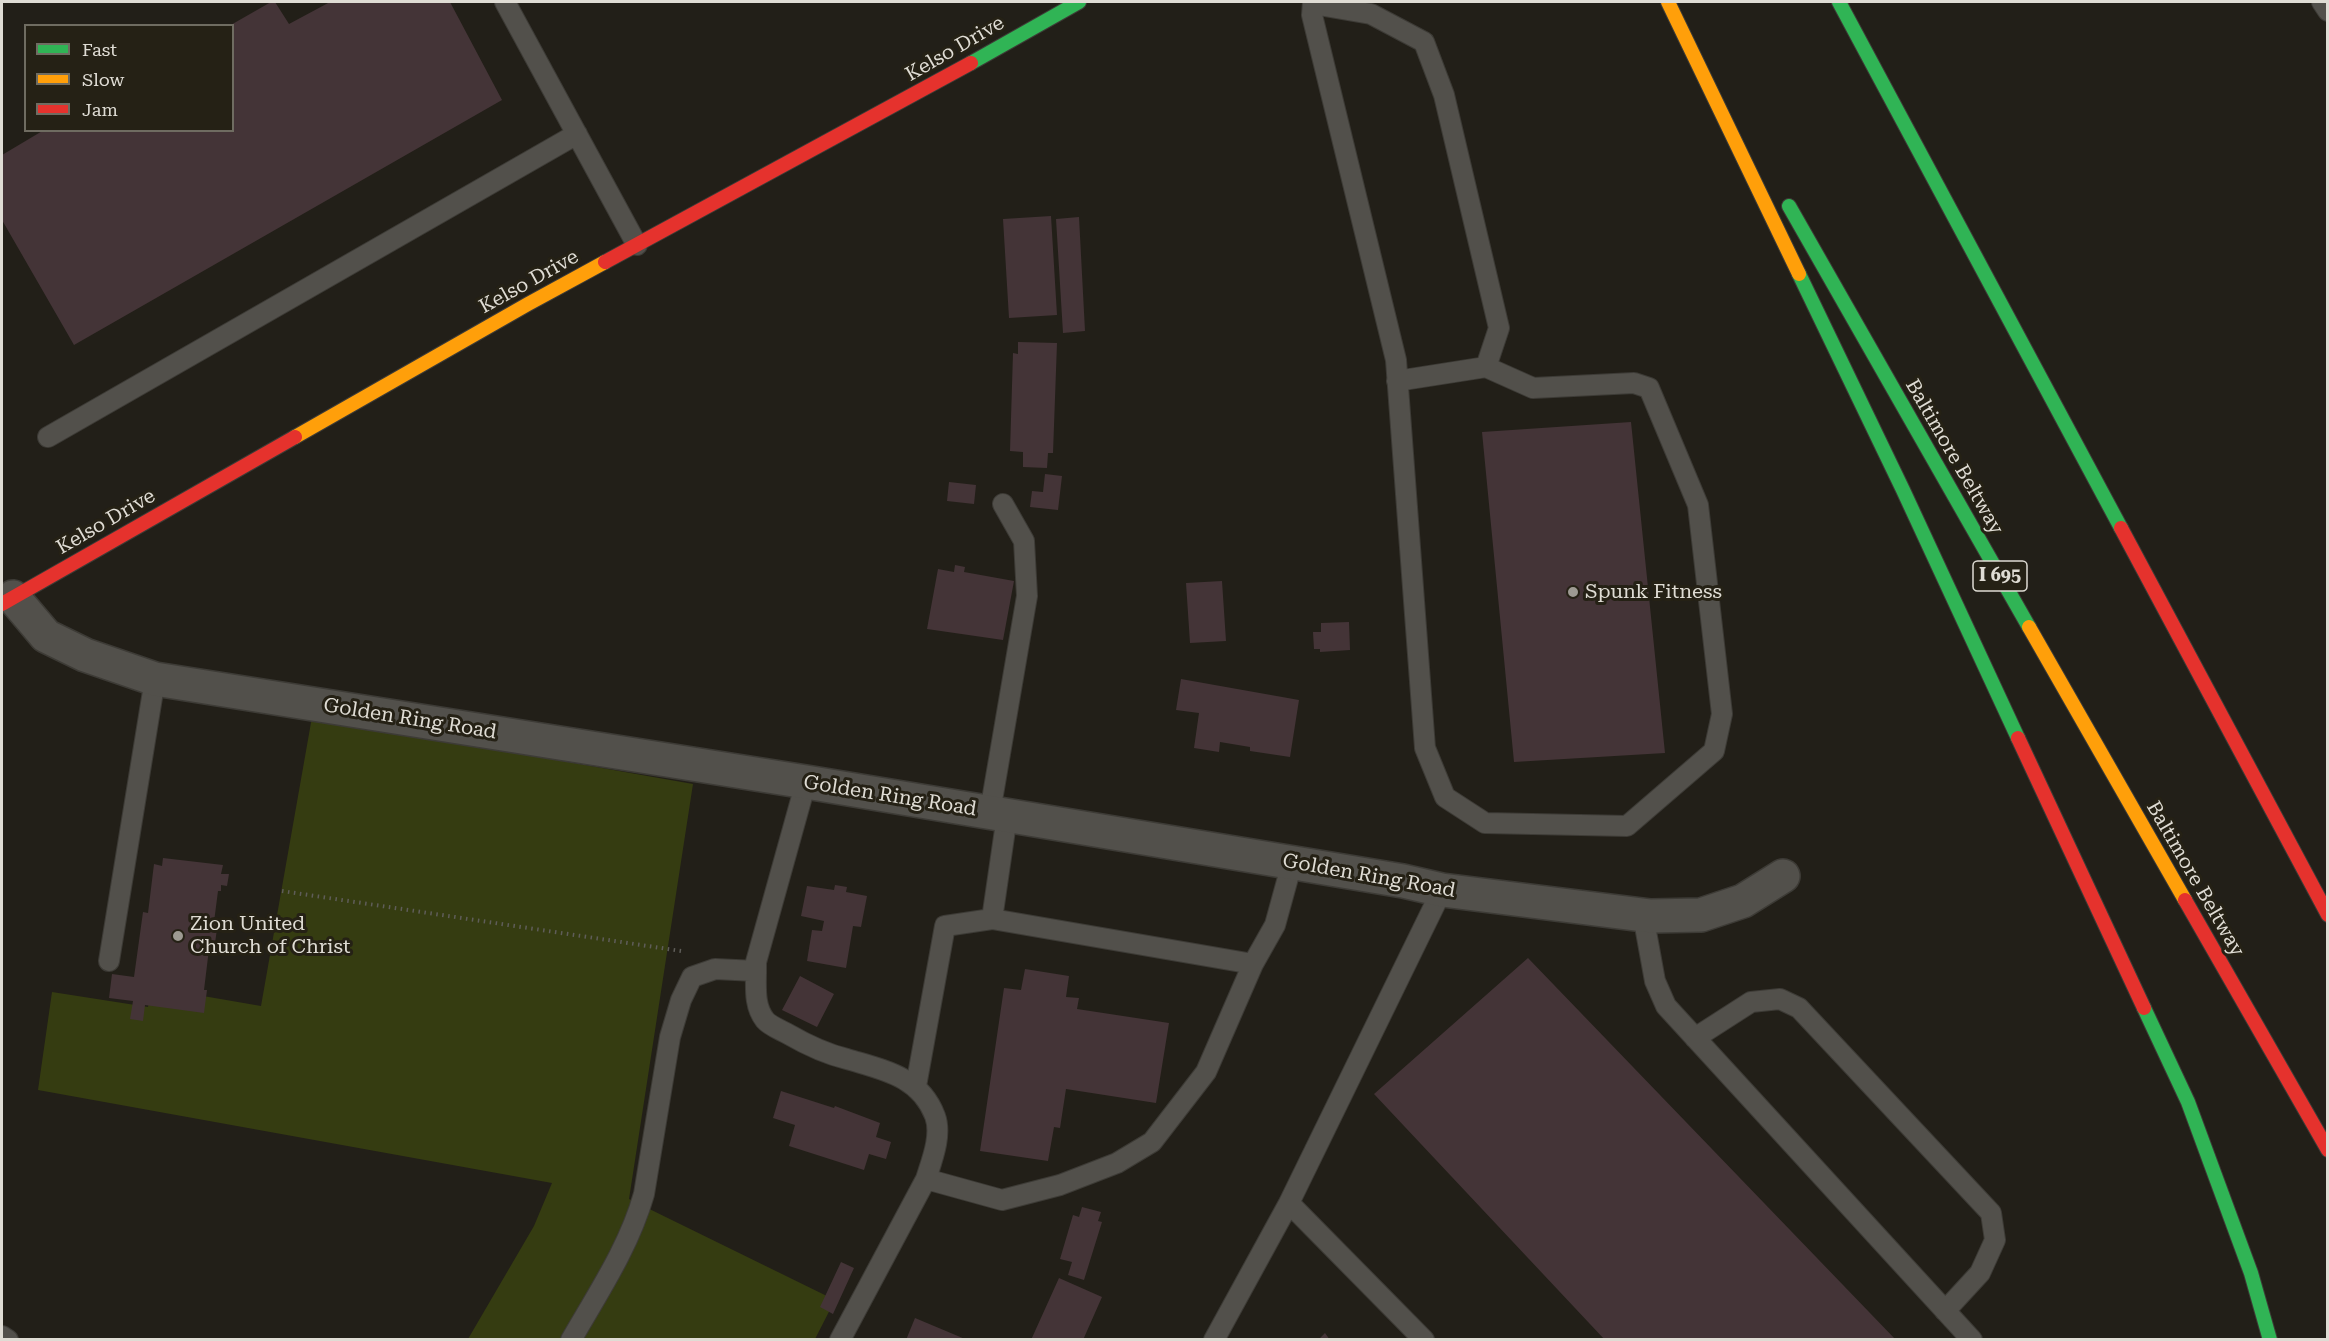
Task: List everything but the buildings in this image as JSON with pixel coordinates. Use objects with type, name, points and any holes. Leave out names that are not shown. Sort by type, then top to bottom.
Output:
[{"type":"main road","name":"Kelso Drive","points":[[7,601],[528,304],[896,106],[1079,2]]},
{"type":"main road","points":[[1670,2],[1743,126]]},
{"type":"main road","points":[[1670,2],[1903,490],[2188,1102],[2251,1274],[2270,1340]]},
{"type":"main road","points":[[1839,2],[2328,915]]},
{"type":"main road","name":"Baltimore Beltway","points":[[1784,198],[2328,1150]]},
{"type":"street","name":"Golden Ring Road","points":[[7,601],[46,636],[86,656],[155,679],[806,782],[1402,881],[1442,890],[1643,915],[1701,915],[1743,901],[1783,876]]},
{"type":"lane","points":[[505,2],[637,245]]},
{"type":"lane","points":[[2322,2],[2328,11]]},
{"type":"lane","points":[[1398,381],[1486,368],[1533,388],[1634,383],[1649,388],[1698,504],[1722,714],[1713,752],[1627,826],[1485,823],[1445,797],[1425,748],[1396,360],[1312,15],[1313,3],[1371,14],[1424,42],[1444,95],[1499,328],[1486,368]]},
{"type":"lane","points":[[48,437],[577,134]]},
{"type":"lane","points":[[992,919],[998,814],[1027,596],[1024,541],[1003,504]]},
{"type":"lane","points":[[109,962],[155,679]]},
{"type":"lane","points":[[806,782],[756,962],[756,1001],[765,1021],[807,1046],[882,1068],[916,1086],[935,1116],[934,1155],[926,1179],[840,1340]]},
{"type":"lane","points":[[926,1179],[1002,1200],[1060,1185],[1118,1163],[1152,1142],[1206,1072],[1253,964],[1275,925],[1292,863]]},
{"type":"lane","points":[[1214,1340],[1289,1203],[1442,890]]},
{"type":"lane","points":[[1643,915],[1655,981],[1666,1006],[1972,1340]]},
{"type":"lane","points":[[916,1086],[945,926],[992,919],[1253,964]]},
{"type":"lane","points":[[571,1340],[637,1220],[644,1194],[670,1037],[693,977],[716,969],[756,971]]},
{"type":"lane","points":[[1695,1038],[1752,1002],[1780,999],[1799,1008],[1991,1214],[1995,1240],[1980,1273],[1945,1311]]},
{"type":"lane","points":[[1289,1203],[1424,1340]]},
{"type":"lane","points":[[2,1336],[8,1340]]},
{"type":"path","points":[[282,891],[685,951]]},
{"type":"green space","points":[[312,717],[693,784],[629,1199],[835,1300],[815,1339],[468,1339],[534,1226],[552,1183],[38,1090],[52,992],[148,1007],[151,987],[261,1006]]},
{"type":"traffic: fast","points":[[971,63],[1079,2]]},
{"type":"traffic: fast","points":[[1839,2],[2121,528]]},
{"type":"traffic: fast","points":[[1789,206],[2029,627]]},
{"type":"traffic: fast","points":[[1799,274],[1903,490],[2018,738]]},
{"type":"traffic: fast","points":[[2144,1008],[2188,1102],[2251,1273],[2270,1340]]},
{"type":"traffic: slow","points":[[1668,2],[1799,274]]},
{"type":"traffic: slow","points":[[295,437],[605,262]]},
{"type":"traffic: slow","points":[[2029,627],[2185,900]]},
{"type":"traffic: jam","points":[[605,262],[971,63]]},
{"type":"traffic: jam","points":[[2,604],[295,437]]},
{"type":"traffic: jam","points":[[2121,528],[2328,915]]},
{"type":"traffic: jam","points":[[2018,738],[2144,1008]]},
{"type":"traffic: jam","points":[[2185,900],[2328,1150]]},
{"type":"place","name":"Spunk Fitness","points":[[1573,592]]},
{"type":"place","name":"Zion United Church of Christ","points":[[178,936]]}]
